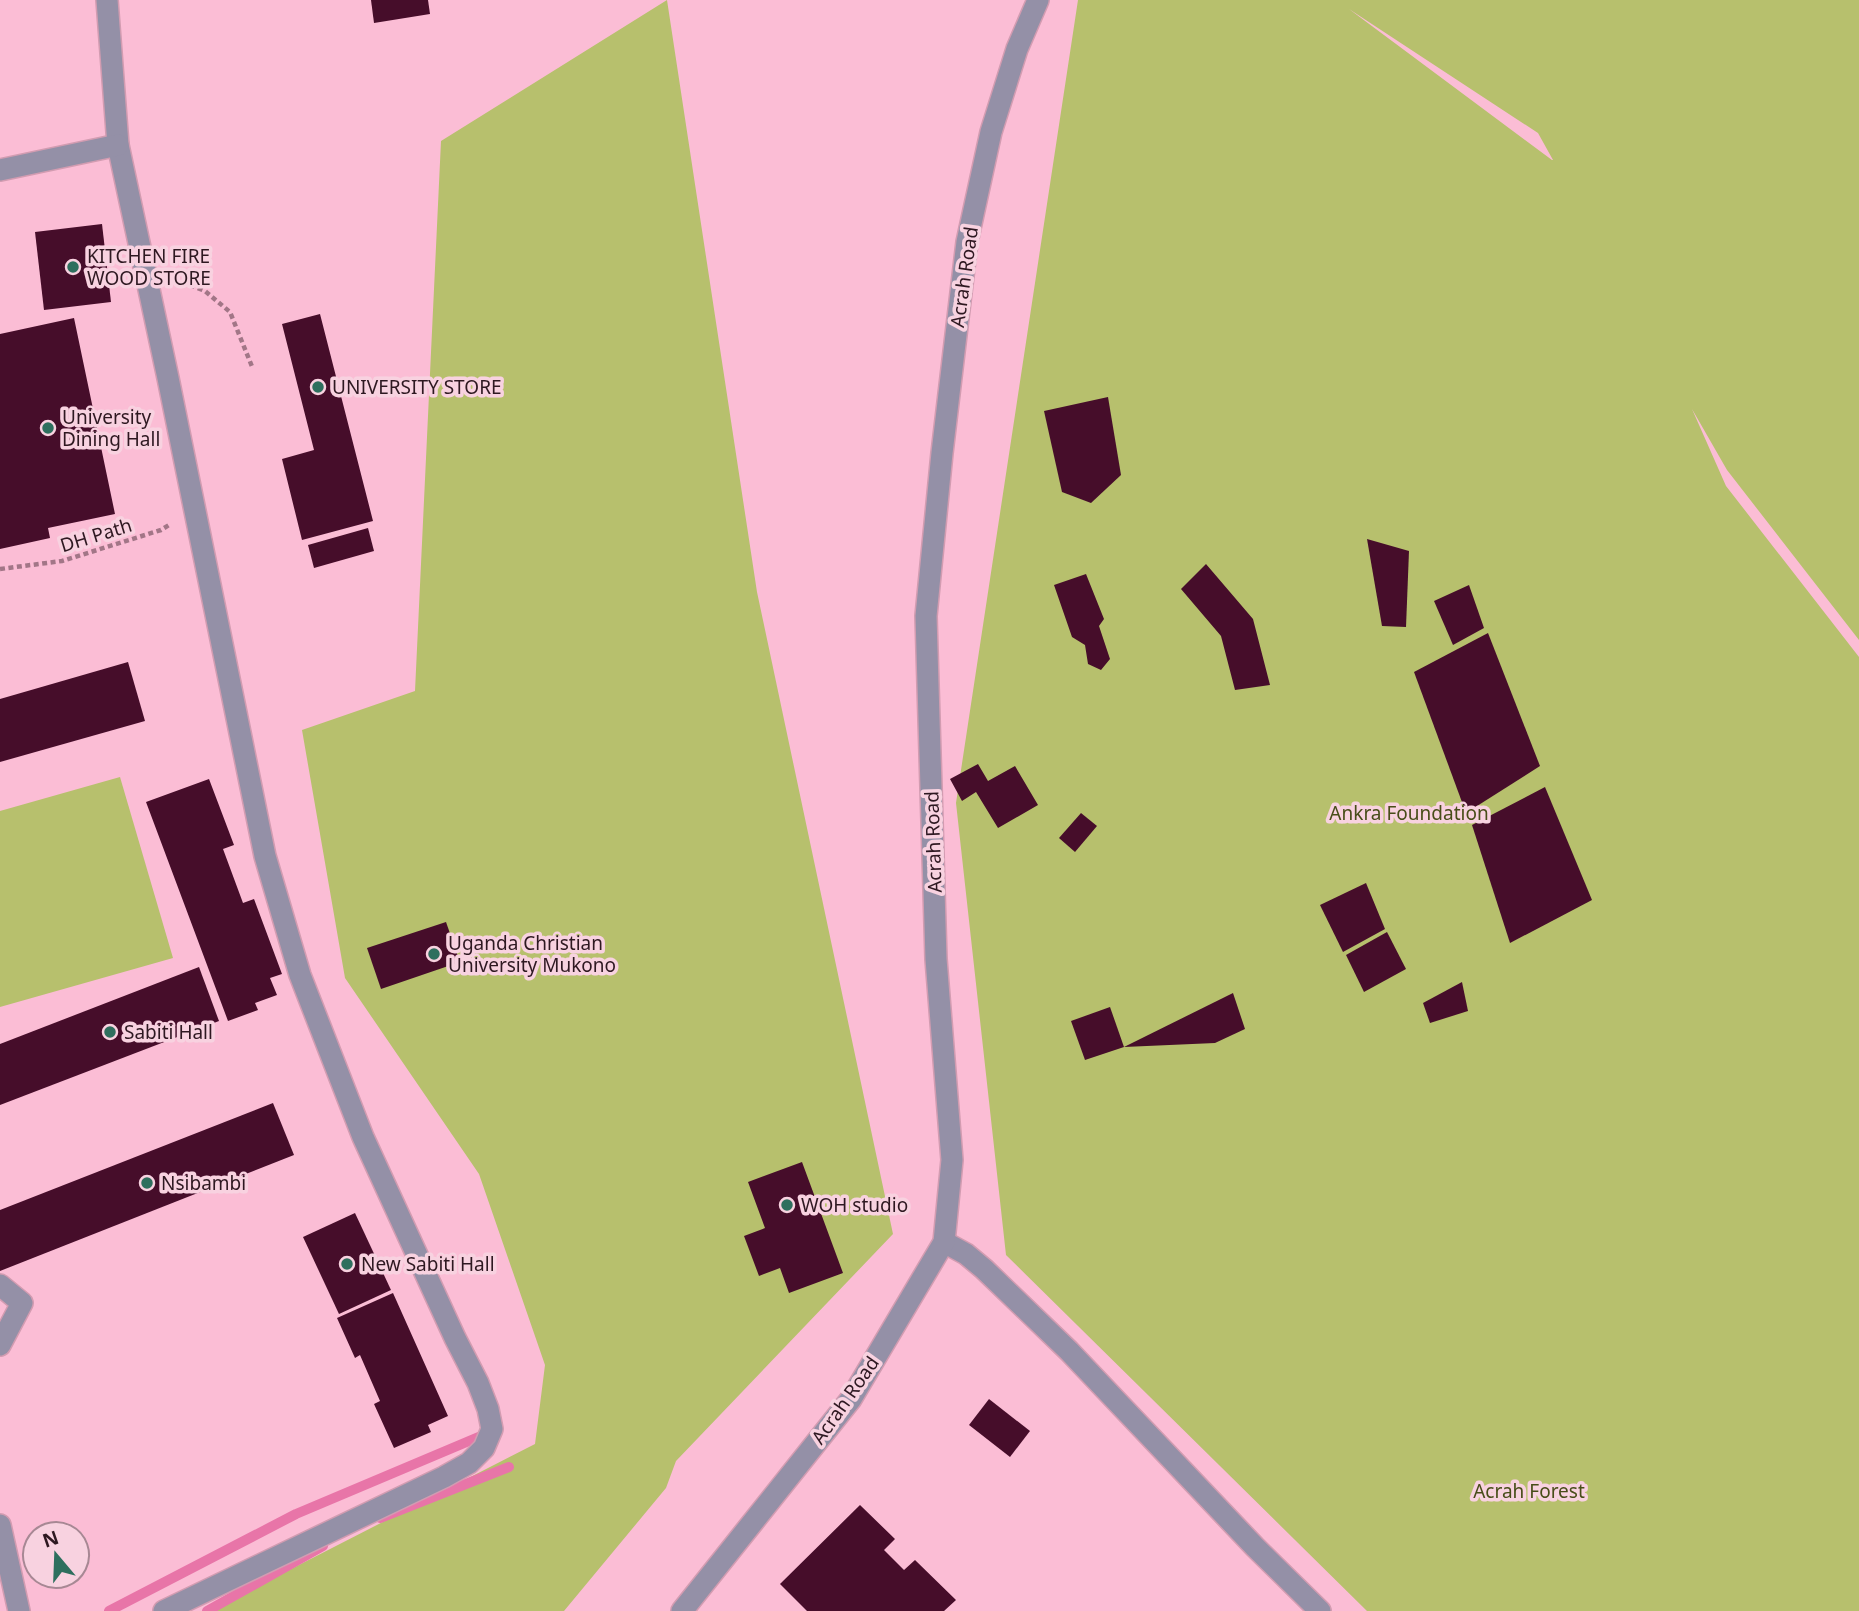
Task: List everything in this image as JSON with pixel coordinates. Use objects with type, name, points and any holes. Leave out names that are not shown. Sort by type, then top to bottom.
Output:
[{"type":"street","points":[[107,0],[118,145],[265,856],[300,975],[363,1137],[455,1338],[478,1382],[492,1430],[484,1447],[469,1463],[444,1477],[164,1611]]},
{"type":"street","name":"Acrah Road","points":[[694,1606],[851,1399],[944,1242],[951,1160],[936,959],[926,616],[967,243],[991,131],[1017,49],[1038,0]]},
{"type":"street","points":[[0,170],[118,145]]},
{"type":"street","points":[[944,1242],[966,1254],[984,1269],[1069,1351],[1255,1547],[1320,1611]]},
{"type":"street","points":[[0,1285],[22,1303],[0,1345]]},
{"type":"street","points":[[0,1525],[19,1611]]},
{"type":"path","points":[[144,268],[205,291],[230,312],[253,369]]},
{"type":"path","name":"DH Path","points":[[0,569],[62,561],[161,530],[194,510]]},
{"type":"green space","points":[[667,0],[757,592],[893,1234],[676,1461],[666,1488],[564,1611],[209,1611],[535,1444],[545,1365],[479,1174],[345,978],[302,730],[415,691],[441,141]]},
{"type":"green space","name":"Ankra Foundation","points":[[1078,0],[1859,0],[1859,640],[1727,470],[1692,409],[1726,486],[1859,657],[1859,1611],[1367,1611],[1006,1255],[956,803]],"holes":[[[1349,9],[1538,133],[1553,160]]]},
{"type":"green space","points":[[120,777],[173,958],[0,1007],[0,811]]},
{"type":"building","points":[[371,0],[428,0],[430,14],[374,23]]},
{"type":"building","name":"KITCHEN FIRE WOOD STORE","points":[[102,224],[111,302],[44,310],[35,232]]},
{"type":"building","name":"UNIVERSITY STORE","points":[[320,314],[373,521],[302,540],[282,459],[314,450],[282,324]]},
{"type":"building","name":"University Dining Hall","points":[[74,318],[115,514],[48,528],[50,538],[0,549],[0,334]]},
{"type":"building","points":[[1108,397],[1121,475],[1091,503],[1062,492],[1044,411]]},
{"type":"building","points":[[368,528],[374,551],[314,568],[308,545]]},
{"type":"building","points":[[1367,539],[1409,551],[1406,627],[1382,626]]},
{"type":"building","points":[[1206,564],[1253,619],[1270,685],[1235,690],[1221,636],[1181,589]]},
{"type":"building","points":[[1086,574],[1104,619],[1099,626],[1110,659],[1101,670],[1088,664],[1085,645],[1072,637],[1054,585]]},
{"type":"building","points":[[1469,585],[1484,628],[1453,645],[1434,601]]},
{"type":"building","points":[[1488,633],[1540,766],[1466,813],[1414,672]]},
{"type":"building","points":[[128,662],[145,721],[0,762],[0,699]]},
{"type":"building","points":[[978,764],[988,781],[1015,766],[1038,805],[998,828],[976,792],[962,801],[950,779]]},
{"type":"building","points":[[209,779],[234,845],[223,849],[243,903],[254,899],[282,974],[270,978],[277,995],[255,1003],[258,1010],[228,1021],[146,802]]},
{"type":"building","points":[[1545,787],[1592,900],[1510,943],[1472,825]]},
{"type":"building","points":[[1081,813],[1097,826],[1075,852],[1059,838]]},
{"type":"building","points":[[1366,883],[1385,929],[1343,952],[1320,905]]},
{"type":"building","points":[[446,922],[460,962],[381,989],[367,948]]},
{"type":"building","points":[[1387,932],[1406,969],[1364,992],[1346,955]]},
{"type":"building","name":"Sabiti Hall","points":[[199,967],[219,1021],[0,1105],[0,1044]]},
{"type":"building","points":[[1462,982],[1468,1011],[1430,1023],[1423,1003]]},
{"type":"building","points":[[1233,993],[1245,1029],[1215,1043],[1124,1047]]},
{"type":"building","points":[[1110,1007],[1124,1047],[1085,1060],[1071,1021]]},
{"type":"building","name":"Nsibambi","points":[[273,1103],[294,1155],[0,1271],[0,1210]]},
{"type":"building","name":"WOH studio","points":[[802,1162],[843,1273],[789,1293],[780,1268],[759,1276],[744,1236],[765,1228],[748,1182]]},
{"type":"building","name":"New Sabiti Hall","points":[[355,1213],[391,1290],[339,1314],[303,1237]]},
{"type":"building","points":[[393,1293],[448,1416],[428,1425],[431,1432],[394,1448],[374,1404],[380,1401],[360,1355],[355,1358],[337,1318]]},
{"type":"building","points":[[989,1399],[1030,1431],[1010,1457],[969,1425]]},
{"type":"building","points":[[860,1505],[895,1539],[884,1550],[904,1570],[915,1560],[956,1600],[944,1611],[807,1611],[780,1584]]},
{"type":"waterway","points":[[109,1611],[296,1514],[488,1433]]},
{"type":"waterway","points":[[380,1518],[509,1467]]},
{"type":"waterway","points":[[207,1611],[323,1546]]},
{"type":"place","name":"KITCHEN FIRE WOOD STORE","points":[[73,267]]},
{"type":"place","name":"UNIVERSITY STORE","points":[[318,387]]},
{"type":"place","name":"University Dining Hall","points":[[48,428]]},
{"type":"place","name":"Uganda Christian University Mukono","points":[[434,954]]},
{"type":"place","name":"Sabiti Hall","points":[[110,1032]]},
{"type":"place","name":"Nsibambi","points":[[147,1183]]},
{"type":"place","name":"WOH studio","points":[[787,1205]]},
{"type":"place","name":"New Sabiti Hall","points":[[347,1264]]},
{"type":"park label","name":"Acrah Forest","points":[[1529,1491]]}]
